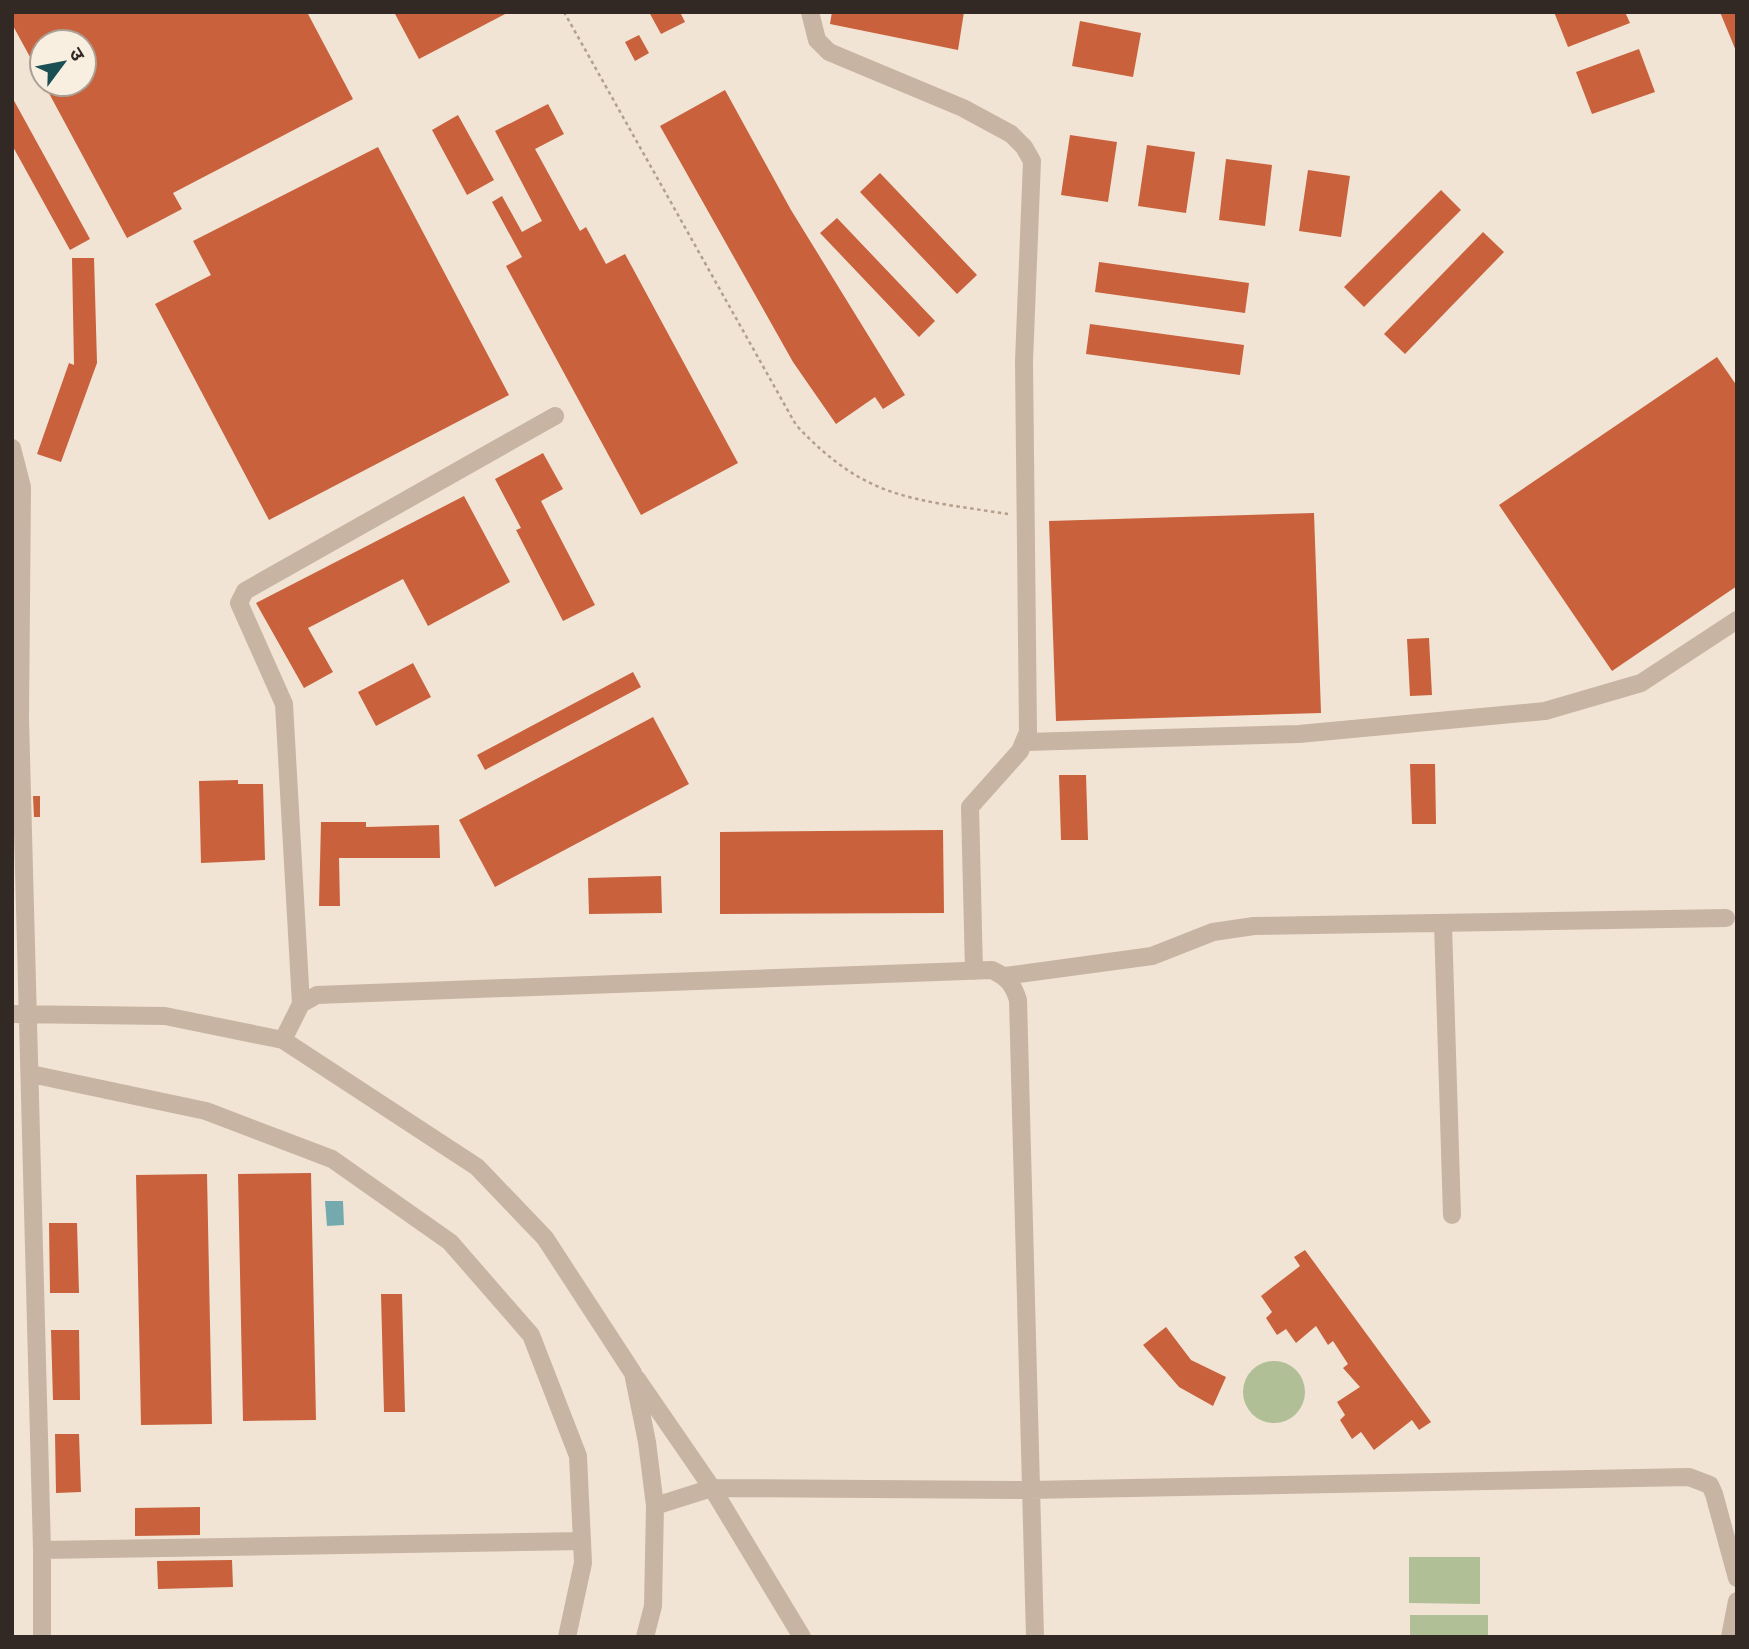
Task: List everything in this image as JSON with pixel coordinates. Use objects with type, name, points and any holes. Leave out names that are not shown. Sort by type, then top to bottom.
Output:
[{"type":"street","points":[[810,12],[817,40],[829,52],[963,108],[1011,134],[1024,146],[1032,161],[1024,362],[1026,742],[970,807],[974,971]]},
{"type":"street","points":[[283,1040],[301,1004],[285,704],[239,603],[245,591],[555,416]]},
{"type":"street","points":[[12,449],[17,488],[21,1014],[31,1074],[43,1550],[42,1637]]},
{"type":"street","points":[[1026,742],[1299,734],[1545,710],[1641,683],[1737,620]]},
{"type":"street","points":[[1005,976],[1152,956],[1213,932],[1254,926],[1726,918]]},
{"type":"street","points":[[1443,924],[1452,1215]]},
{"type":"street","points":[[301,1004],[317,995],[992,970],[1005,976],[1014,987],[1018,1000],[1035,1637]]},
{"type":"street","points":[[21,1014],[165,1016],[283,1040],[477,1167],[545,1238],[712,1488],[802,1637]]},
{"type":"street","points":[[31,1074],[205,1111],[332,1158],[450,1242],[531,1335],[578,1456],[583,1563],[567,1637]]},
{"type":"street","points":[[634,1373],[655,1506],[653,1606],[645,1637]]},
{"type":"street","points":[[655,1506],[712,1488],[1030,1490],[1689,1477],[1710,1485],[1737,1578]]},
{"type":"street","points":[[43,1550],[582,1541]]},
{"type":"street","points":[[1730,1637],[1737,1601]]},
{"type":"path","points":[[564,12],[796,425],[822,453],[873,487],[908,498],[1025,516]]},
{"type":"green space","points":[[1274,1361],[1296,1370],[1305,1392],[1296,1414],[1274,1423],[1252,1414],[1243,1392],[1252,1370]]},
{"type":"green space","points":[[1409,1557],[1480,1557],[1480,1604],[1409,1603]]},
{"type":"green space","points":[[1410,1615],[1488,1615],[1488,1637],[1410,1637]]},
{"type":"water","points":[[325,1201],[343,1201],[344,1225],[327,1226]]},
{"type":"building","points":[[12,12],[307,12],[353,99],[173,193],[182,209],[127,238],[52,98],[98,98],[98,28],[28,28],[28,53],[12,24]]},
{"type":"building","points":[[394,12],[509,12],[419,59]]},
{"type":"building","points":[[649,12],[680,12],[685,22],[661,34]]},
{"type":"building","points":[[832,12],[964,12],[958,50],[830,24]]},
{"type":"building","points":[[1554,12],[1625,12],[1630,23],[1568,47]]},
{"type":"building","points":[[1720,12],[1737,12],[1737,51],[1736,51]]},
{"type":"building","points":[[1080,21],[1141,33],[1133,77],[1072,66]]},
{"type":"building","points":[[639,35],[649,53],[635,61],[625,42]]},
{"type":"building","points":[[1639,49],[1655,92],[1592,114],[1576,72]]},
{"type":"building","points":[[725,90],[791,210],[905,395],[883,409],[875,397],[836,424],[793,362],[660,126]]},
{"type":"building","points":[[12,97],[90,239],[70,250],[12,145]]},
{"type":"building","points":[[548,104],[564,134],[535,149],[580,231],[586,227],[606,264],[625,254],[738,463],[641,515],[506,266],[522,257],[492,202],[502,196],[522,232],[542,221],[495,131]]},
{"type":"building","points":[[458,115],[494,180],[467,195],[432,130]]},
{"type":"building","points":[[1070,135],[1117,142],[1108,202],[1061,195]]},
{"type":"building","points":[[1147,145],[1195,152],[1186,213],[1138,206]]},
{"type":"building","points":[[378,147],[509,395],[269,520],[155,304],[211,275],[193,241]]},
{"type":"building","points":[[1226,159],[1272,165],[1265,226],[1219,220]]},
{"type":"building","points":[[1308,170],[1350,176],[1341,237],[1299,231]]},
{"type":"building","points":[[880,173],[977,275],[957,294],[860,192]]},
{"type":"building","points":[[1441,190],[1461,210],[1364,307],[1344,287]]},
{"type":"building","points":[[837,218],[935,321],[919,337],[820,233]]},
{"type":"building","points":[[1483,232],[1504,252],[1405,354],[1384,334]]},
{"type":"building","points":[[72,258],[94,258],[97,363],[61,462],[37,454],[69,363],[74,365]]},
{"type":"building","points":[[1099,262],[1249,283],[1245,313],[1095,292]]},
{"type":"building","points":[[1090,324],[1244,345],[1240,375],[1086,354]]},
{"type":"building","points":[[1717,357],[1737,386],[1737,586],[1612,671],[1499,505]]},
{"type":"building","points":[[543,453],[563,489],[541,501],[595,605],[563,621],[516,530],[521,528],[495,479]]},
{"type":"building","points":[[464,496],[510,582],[428,626],[403,579],[308,628],[333,672],[304,688],[256,603]]},
{"type":"building","points":[[1314,513],[1321,713],[1056,721],[1049,521]]},
{"type":"building","points":[[1429,638],[1432,695],[1410,696],[1407,639]]},
{"type":"building","points":[[413,663],[431,697],[376,726],[358,692]]},
{"type":"building","points":[[633,672],[641,687],[485,770],[477,755]]},
{"type":"building","points":[[653,717],[689,784],[495,887],[459,820]]},
{"type":"building","points":[[1410,764],[1435,764],[1436,824],[1412,824]]},
{"type":"building","points":[[1059,775],[1086,775],[1088,840],[1061,840]]},
{"type":"building","points":[[238,780],[238,784],[263,784],[265,860],[201,863],[199,781]]},
{"type":"building","points":[[33,796],[40,796],[40,817],[34,817]]},
{"type":"building","points":[[321,822],[366,822],[366,827],[439,825],[440,858],[339,858],[340,906],[319,906]]},
{"type":"building","points":[[943,830],[944,913],[720,914],[720,832]]},
{"type":"building","points":[[661,876],[662,913],[589,914],[588,878]]},
{"type":"building","points":[[311,1173],[316,1420],[243,1421],[238,1174]]},
{"type":"building","points":[[207,1174],[212,1424],[141,1425],[136,1175]]},
{"type":"building","points":[[49,1223],[77,1223],[79,1293],[50,1293]]},
{"type":"building","points":[[1305,1250],[1431,1422],[1419,1430],[1412,1420],[1374,1450],[1361,1432],[1352,1439],[1340,1420],[1345,1415],[1337,1402],[1360,1387],[1343,1368],[1348,1364],[1333,1341],[1328,1345],[1316,1326],[1296,1343],[1286,1329],[1277,1335],[1266,1318],[1272,1312],[1261,1296],[1300,1266],[1294,1257]]},
{"type":"building","points":[[381,1294],[402,1294],[405,1412],[384,1412]]},
{"type":"building","points":[[1166,1327],[1191,1360],[1226,1377],[1213,1406],[1179,1387],[1143,1345]]},
{"type":"building","points":[[51,1330],[79,1330],[80,1400],[53,1400]]},
{"type":"building","points":[[55,1434],[79,1434],[81,1492],[56,1493]]},
{"type":"building","points":[[200,1507],[200,1535],[135,1536],[135,1508]]},
{"type":"building","points":[[232,1560],[233,1587],[158,1589],[157,1561]]}]
